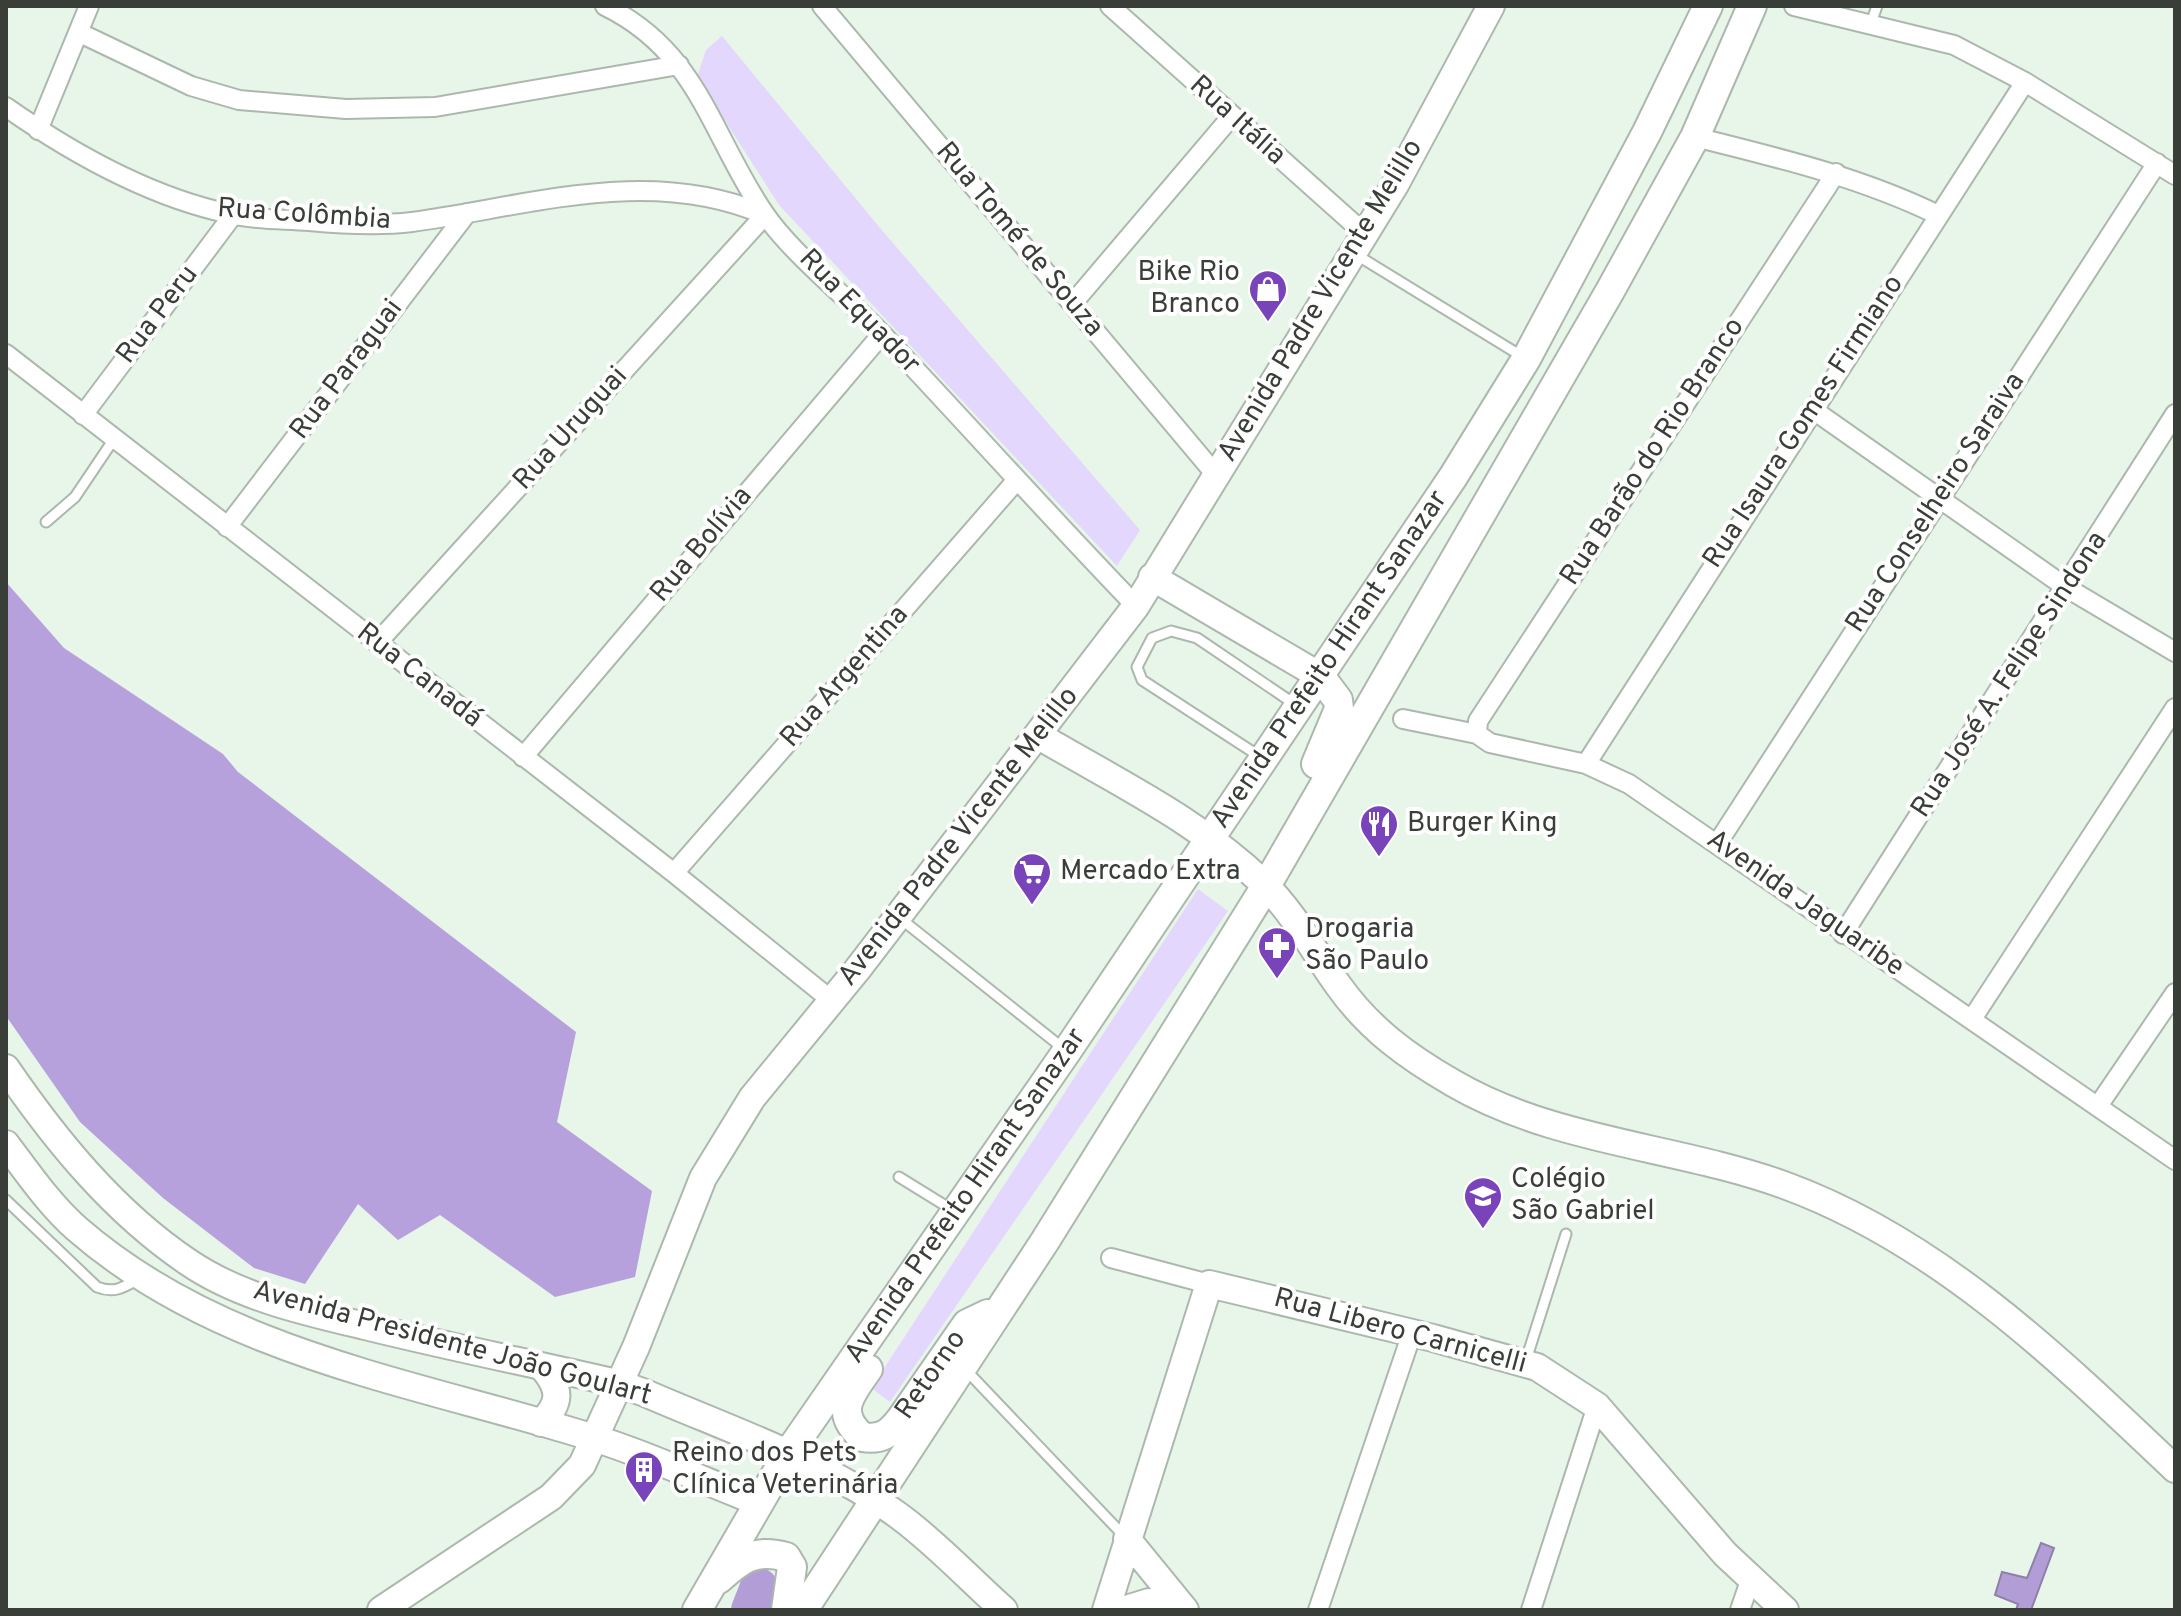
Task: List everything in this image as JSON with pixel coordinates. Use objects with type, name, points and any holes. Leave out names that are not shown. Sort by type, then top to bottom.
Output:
[{"type":"main road","name":"Avenida Padre Vicente Melillo","points":[[392,1607],[551,1497],[582,1465],[621,1384],[697,1191],[718,1147],[752,1098],[898,917],[1136,606],[1359,243],[1491,6]]},
{"type":"main road","name":"Avenida Prefeito Hirant Sanazar","points":[[700,1605],[758,1502],[797,1459],[949,1223],[1453,477],[1526,359],[1647,132],[1708,6]]},
{"type":"main road","name":"Avenida Prefeito Hirant Sanazar","points":[[803,1610],[864,1494],[962,1365],[1000,1309],[1266,886],[1610,291],[1695,137],[1752,6]]},
{"type":"main road","points":[[1152,577],[1320,676],[1338,700],[1339,709],[1302,797],[1300,826]]},
{"type":"main road","points":[[1039,736],[1210,837],[1266,886],[1340,988],[1393,1046],[1456,1085],[1506,1109],[1570,1130],[1771,1181],[1835,1206],[1997,1307],[2041,1342],[2175,1469]]},
{"type":"main road","name":"Avenida Presidente João Goulart","points":[[6,1068],[42,1121],[98,1186],[188,1262],[212,1276],[305,1311],[544,1369],[621,1384],[797,1459],[864,1494],[899,1516],[1004,1610]]},
{"type":"main road","name":"Avenida Presidente João Goulart","points":[[6,1144],[42,1193],[76,1228],[142,1277],[278,1346],[596,1438],[758,1502]]},
{"type":"main road","name":"Retorno","points":[[949,1223],[934,1273],[853,1391],[846,1411],[847,1423],[862,1437],[889,1434],[967,1324],[1000,1309]]},
{"type":"main road","points":[[1106,1610],[1209,1284]]},
{"type":"main road","name":"Rua Libero Carnicelli","points":[[1209,1284],[1525,1363],[1564,1383],[1597,1406],[1750,1581],[1785,1610]]},
{"type":"main road","points":[[541,1423],[555,1409],[558,1397],[557,1385],[544,1369]]},
{"type":"main road","points":[[1127,1539],[1185,1610]]},
{"type":"main road","points":[[700,1605],[730,1569],[766,1551],[786,1557],[792,1567],[786,1610]]},
{"type":"main road","points":[[1123,1610],[1149,1602],[1177,1610]]},
{"type":"street","points":[[38,130],[89,6]]},
{"type":"street","name":"Rua Equador","points":[[605,6],[656,37],[679,65],[722,134],[765,215],[882,334],[1136,606]]},
{"type":"street","name":"Rua Tomé de Souza","points":[[822,6],[1216,475]]},
{"type":"street","name":"Rua Itália","points":[[1110,6],[1231,117],[1359,243]]},
{"type":"street","points":[[1794,6],[1874,14],[1954,45],[2025,82],[2175,175]]},
{"type":"street","points":[[80,33],[191,86],[227,97],[330,108],[435,107],[679,65]]},
{"type":"street","name":"Rua Isaura Gomes Firmiano","points":[[1586,764],[2025,82]]},
{"type":"street","name":"Rua Colômbia","points":[[6,107],[38,130],[158,191],[233,215],[337,223],[408,222],[610,190],[661,190],[738,203],[765,215]]},
{"type":"street","points":[[1073,303],[1231,117]]},
{"type":"street","points":[[1695,137],[1836,173],[1885,189],[1938,215]]},
{"type":"street","name":"Rua Conselheiro Saraiva","points":[[1717,844],[2157,163]]},
{"type":"street","name":"Rua Barão do Rio Branco","points":[[1477,734],[1478,721],[1836,173]]},
{"type":"street","name":"Rua Paraguai","points":[[227,527],[467,213]]},
{"type":"street","name":"Rua Peru","points":[[83,415],[233,215]]},
{"type":"street","name":"Rua Uruguai","points":[[377,643],[765,215]]},
{"type":"street","name":"Rua Bolívia","points":[[523,757],[882,334]]},
{"type":"street","name":"Rua Canadá","points":[[6,354],[674,873],[831,1000]]},
{"type":"street","points":[[1812,409],[2067,588],[2175,652]]},
{"type":"street","name":"Rua José A. Felipe Sindona","points":[[1843,934],[2067,588],[2175,414]]},
{"type":"street","name":"Rua Argentina","points":[[674,873],[1016,481]]},
{"type":"street","points":[[1972,1019],[2175,708]]},
{"type":"street","name":"Avenida Jaguaribe","points":[[1403,719],[1477,734],[1490,743],[1586,764],[1629,784],[2175,1160]]},
{"type":"street","points":[[2098,1106],[2175,993]]},
{"type":"street","name":"Rua Libero Carnicelli","points":[[1111,1258],[1209,1284]]},
{"type":"street","points":[[1318,1610],[1412,1333]]},
{"type":"street","points":[[1531,1610],[1597,1406]]},
{"type":"street","points":[[1740,1610],[1750,1581]]},
{"type":"lane","points":[[1359,243],[1526,359]]},
{"type":"lane","points":[[46,522],[75,497],[114,439]]},
{"type":"lane","points":[[1264,759],[1142,680],[1137,667],[1152,638],[1171,631],[1197,638],[1299,707]]},
{"type":"lane","points":[[898,917],[1067,1051]]},
{"type":"lane","points":[[899,1177],[949,1223]]},
{"type":"lane","points":[[6,1200],[97,1287],[120,1290],[142,1277]]},
{"type":"lane","points":[[1525,1363],[1566,1234]]},
{"type":"lane","points":[[962,1365],[1127,1539]]},
{"type":"shaded area","points":[[722,36],[880,228],[1140,530],[1117,566],[779,205],[697,77],[706,50]]},
{"type":"shaded area","points":[[6,582],[64,648],[223,754],[238,772],[576,1032],[557,1122],[652,1191],[635,1277],[555,1297],[440,1215],[398,1240],[358,1204],[305,1284],[254,1268],[163,1198],[80,1122],[6,1016]]},
{"type":"shaded area","points":[[1198,889],[1228,911],[890,1402],[871,1388]]},
{"type":"shaded area","points":[[2041,1543],[2054,1548],[2031,1610],[2016,1610],[2018,1604],[1995,1595],[2002,1572],[2027,1578]]},
{"type":"waterway","points":[[750,1610],[759,1587]]},
{"type":"place","name":"Bike Rio Branco","points":[[1268,323]]},
{"type":"place","name":"Burger King","points":[[1379,858]]},
{"type":"place","name":"Mercado Extra","points":[[1032,906]]},
{"type":"place","name":"Drogaria São Paulo","points":[[1277,980]]},
{"type":"place","name":"Colégio São Gabriel","points":[[1483,1230]]},
{"type":"place","name":"Reino dos Pets Clínica Veterinária","points":[[644,1504]]}]
